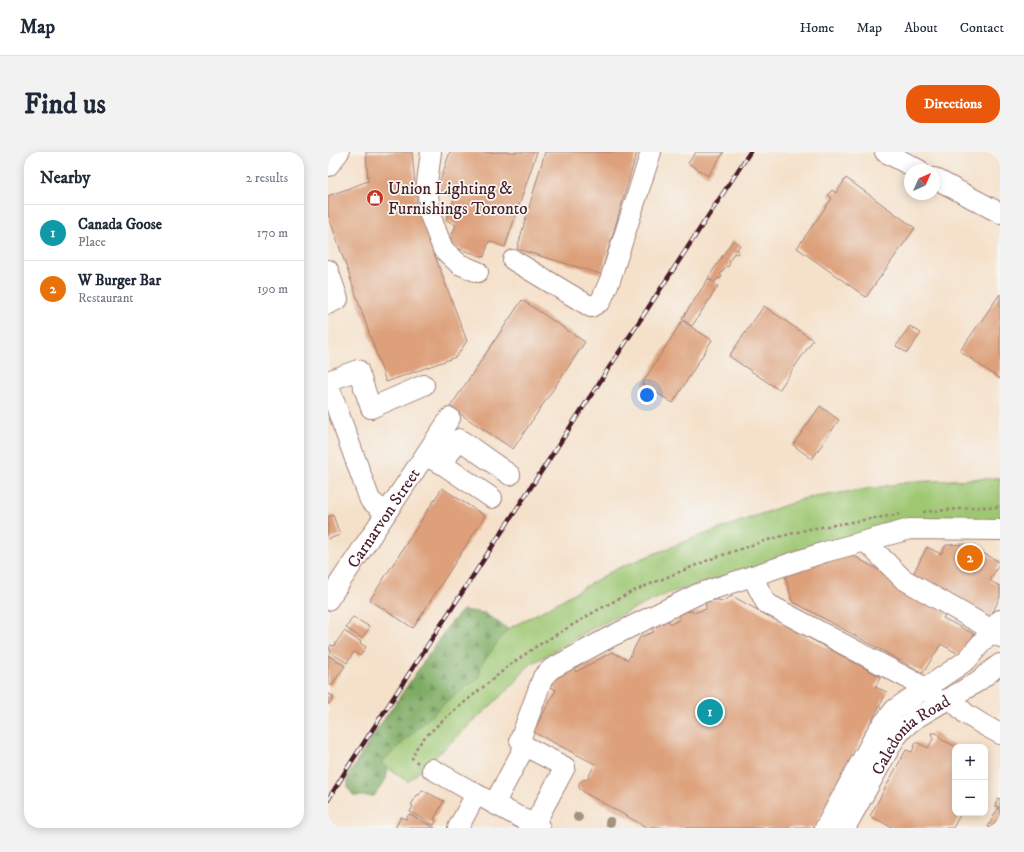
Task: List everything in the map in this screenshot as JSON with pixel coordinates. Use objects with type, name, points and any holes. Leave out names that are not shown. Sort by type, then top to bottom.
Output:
[{"type":"street","points":[[328,166],[339,152]]},
{"type":"street","points":[[431,152],[427,182],[430,214],[443,249],[459,264],[478,272]]},
{"type":"street","points":[[513,260],[591,307],[601,301],[610,280],[651,152]]},
{"type":"street","points":[[885,152],[908,164]]},
{"type":"street","points":[[940,181],[1000,213]]},
{"type":"street","points":[[328,270],[338,299],[328,304]]},
{"type":"street","points":[[386,512],[370,500],[328,383],[358,370],[372,408],[424,384]]},
{"type":"street","name":"Carnarvon Street","points":[[328,600],[450,418]]},
{"type":"street","points":[[442,464],[459,439],[510,475]]},
{"type":"street","points":[[424,456],[442,464],[492,498]]},
{"type":"street","points":[[432,769],[537,826],[565,767],[525,746],[520,740],[543,677],[551,669],[610,637],[698,594],[825,552],[910,529],[1000,530]]},
{"type":"street","points":[[825,828],[878,730],[895,709],[967,660],[997,629],[903,579],[865,542]]},
{"type":"street","points":[[752,576],[766,603],[926,688],[1000,734]]},
{"type":"street","name":"Caledonia Road","points":[[845,828],[901,730],[912,721],[977,682],[1000,664]]},
{"type":"street","points":[[494,804],[525,746]]},
{"type":"street","points":[[458,828],[476,794]]},
{"type":"green space","points":[[1000,478],[625,587],[382,763],[388,767],[386,779],[374,796],[354,796],[348,788],[348,776],[374,734],[449,625],[463,610],[484,613],[508,629],[616,569],[689,540],[803,499],[912,482]]},
{"type":"green space","points":[[1000,478],[1000,520],[977,525],[857,537],[669,593],[597,626],[528,666],[513,685],[408,782],[381,763],[447,701],[479,678],[481,665],[508,629],[616,569],[689,540],[803,499],[912,482]]},
{"type":"building","points":[[366,152],[412,152],[417,208],[467,341],[456,357],[386,382],[328,214],[328,196],[368,181]]},
{"type":"building","points":[[450,152],[537,152],[505,247],[489,241],[484,257],[448,245],[456,225],[446,220],[455,197],[437,190]]},
{"type":"building","points":[[545,152],[637,152],[601,274],[517,249]]},
{"type":"building","points":[[696,152],[724,152],[708,176],[688,163]]},
{"type":"building","points":[[846,178],[915,228],[866,297],[797,248],[832,198],[828,195],[832,190],[836,193]]},
{"type":"building","points":[[733,240],[740,245],[737,250],[739,251],[737,254],[734,253],[728,267],[726,266],[720,275],[722,276],[720,279],[718,278],[715,282],[708,278]]},
{"type":"building","points":[[708,279],[718,286],[692,326],[682,319]]},
{"type":"building","points":[[1000,294],[1000,379],[960,351]]},
{"type":"building","points":[[522,300],[585,342],[513,449],[450,407]]},
{"type":"building","points":[[764,306],[813,340],[779,390],[729,356]]},
{"type":"building","points":[[682,321],[712,340],[673,403],[642,384]]},
{"type":"building","points":[[910,326],[921,333],[907,353],[896,346]]},
{"type":"building","points":[[820,406],[839,420],[812,459],[793,445]]},
{"type":"building","points":[[442,488],[485,516],[413,628],[370,600]]},
{"type":"building","points":[[333,515],[340,535],[328,539],[328,517]]},
{"type":"building","points":[[965,544],[1000,562],[990,581],[1000,586],[1000,597],[989,620],[911,578],[927,547],[941,554],[946,545]]},
{"type":"building","points":[[847,552],[948,610],[943,618],[974,634],[962,656],[941,644],[923,673],[792,601],[784,572]]},
{"type":"building","points":[[732,596],[881,677],[875,687],[887,692],[814,828],[648,828],[585,793],[579,788],[579,783],[584,779],[587,780],[595,764],[533,732],[556,690],[546,684],[572,666],[576,672],[612,652],[628,660],[640,637],[654,632],[651,628],[667,620],[671,624],[679,620],[679,612],[692,611],[693,613],[706,609],[705,600],[719,600],[721,602]]},
{"type":"building","points":[[353,617],[370,627],[362,638],[346,628]]},
{"type":"building","points":[[344,631],[366,647],[360,656],[354,652],[347,663],[330,652],[331,650],[329,649],[331,645],[334,646]]},
{"type":"building","points":[[328,655],[345,666],[331,686],[328,684]]},
{"type":"building","points":[[328,693],[334,697],[328,705]]},
{"type":"building","points":[[931,733],[937,733],[942,740],[952,745],[952,816],[959,816],[953,828],[893,828],[870,816],[906,750],[912,752],[916,742],[928,748],[933,739]]},
{"type":"building","points":[[422,790],[444,801],[434,819],[436,821],[434,825],[410,812],[413,806],[411,805]]},
{"type":"building","points":[[999,798],[1000,799],[1000,808],[995,805]]},
{"type":"building","points":[[998,808],[1000,810],[1000,828],[990,828],[988,827]]},
{"type":"building","points":[[409,814],[435,828],[395,828],[401,817],[406,819]]},
{"type":"railway","points":[[328,800],[350,764],[750,152]]},
{"type":"place","name":"Union Lighting & Furnishings Toronto","points":[[375,198]]},
{"type":"place","name":"W Burger Bar","points":[[970,558]]},
{"type":"place","name":"Canada Goose","points":[[710,712]]}]
